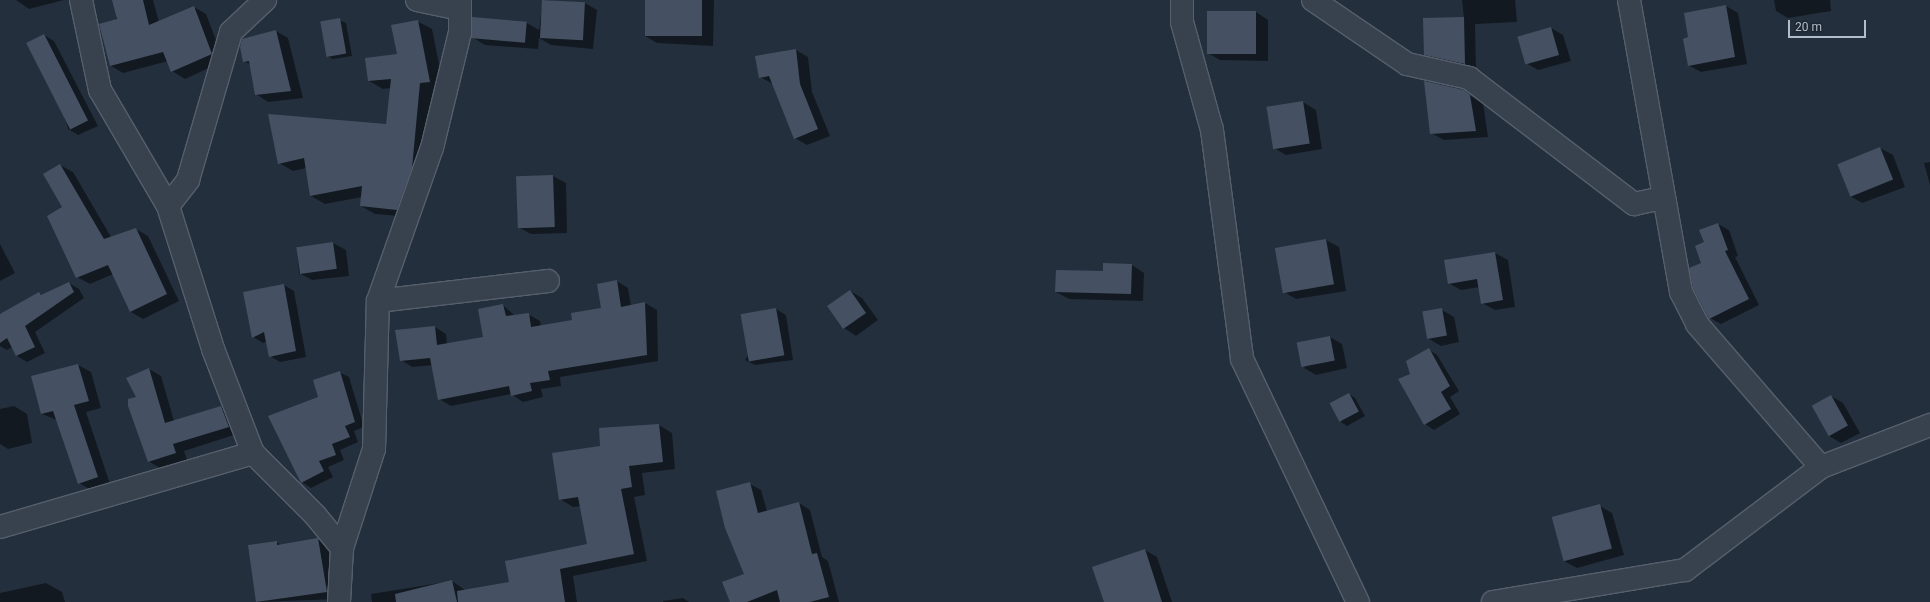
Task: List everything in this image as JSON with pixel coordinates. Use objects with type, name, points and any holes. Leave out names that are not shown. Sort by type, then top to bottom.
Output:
[{"type":"street","points":[[81,0],[100,90],[168,206],[213,349],[253,453],[315,515],[342,548]]},
{"type":"street","points":[[168,206],[188,180],[231,32],[265,0]]},
{"type":"street","points":[[339,602],[342,548],[374,449],[378,301],[432,148],[460,32],[460,4],[417,0]]},
{"type":"street","points":[[1182,0],[1182,22],[1212,130],[1242,359],[1358,602]]},
{"type":"street","points":[[1313,0],[1407,64],[1469,78],[1634,204],[1663,198]]},
{"type":"street","points":[[1628,0],[1681,292],[1697,324],[1821,467]]},
{"type":"street","points":[[378,301],[548,281]]},
{"type":"street","points":[[1493,602],[1684,570],[1821,467],[1930,426]]},
{"type":"street","points":[[0,527],[253,453]]},
{"type":"building","points":[[112,0],[143,0],[149,25],[194,6],[212,54],[171,72],[163,52],[110,66],[99,24],[117,19]]},
{"type":"building","points":[[542,0],[585,2],[583,40],[540,38]]},
{"type":"building","points":[[645,0],[702,0],[702,36],[645,36]]},
{"type":"building","points":[[1726,5],[1735,57],[1688,66],[1683,39],[1688,37],[1684,13]]},
{"type":"building","points":[[1207,11],[1256,11],[1256,54],[1207,54]]},
{"type":"building","points":[[472,17],[527,22],[525,43],[470,38]]},
{"type":"building","points":[[1464,17],[1465,64],[1424,55],[1423,18]]},
{"type":"building","points":[[340,18],[346,53],[327,57],[320,21]]},
{"type":"building","points":[[418,20],[430,82],[420,83],[412,168],[397,210],[360,206],[362,186],[310,196],[304,158],[278,164],[268,114],[386,124],[391,79],[368,81],[365,58],[397,54],[391,25]]},
{"type":"building","points":[[1551,27],[1559,55],[1525,65],[1517,37]]},
{"type":"building","points":[[276,30],[291,91],[255,95],[249,61],[243,62],[240,47],[242,39]]},
{"type":"building","points":[[44,34],[88,120],[70,130],[26,43]]},
{"type":"building","points":[[796,49],[800,84],[818,129],[794,139],[769,76],[759,78],[755,56]]},
{"type":"building","points":[[1424,81],[1464,90],[1470,95],[1476,131],[1430,134]]},
{"type":"building","points":[[1303,101],[1310,143],[1273,149],[1266,107]]},
{"type":"building","points":[[1880,147],[1893,179],[1850,197],[1837,164]]},
{"type":"building","points":[[60,164],[104,239],[136,228],[167,294],[130,312],[108,265],[76,278],[47,216],[62,207],[43,174]]},
{"type":"building","points":[[553,175],[555,227],[518,228],[516,176]]},
{"type":"building","points":[[1718,223],[1728,250],[1725,251],[1749,299],[1709,319],[1693,288],[1689,268],[1701,263],[1695,246],[1704,242],[1699,230]]},
{"type":"building","points":[[1326,239],[1334,284],[1283,293],[1275,248]]},
{"type":"building","points":[[333,242],[337,269],[300,274],[296,247]]},
{"type":"building","points":[[1495,252],[1503,300],[1481,304],[1477,279],[1448,284],[1444,260]]},
{"type":"building","points":[[1103,263],[1132,264],[1131,294],[1055,292],[1056,270],[1103,271]]},
{"type":"building","points":[[617,280],[621,307],[645,302],[647,355],[548,371],[550,380],[530,383],[532,391],[511,396],[509,386],[438,400],[430,358],[400,361],[395,330],[435,326],[437,345],[483,337],[478,309],[503,304],[506,316],[529,313],[531,327],[572,320],[571,313],[601,308],[597,284]]},
{"type":"building","points":[[69,282],[74,292],[25,326],[35,347],[16,356],[7,338],[0,343],[0,314],[39,292],[41,295]]},
{"type":"building","points":[[284,284],[296,351],[269,357],[264,332],[252,338],[243,292]]},
{"type":"building","points":[[850,290],[866,313],[843,329],[827,306]]},
{"type":"building","points":[[776,308],[784,355],[749,362],[741,314]]},
{"type":"building","points":[[1442,308],[1447,336],[1427,339],[1422,311]]},
{"type":"building","points":[[1330,336],[1335,361],[1301,367],[1297,342]]},
{"type":"building","points":[[1429,348],[1450,386],[1441,392],[1451,409],[1424,425],[1398,379],[1410,374],[1406,361]]},
{"type":"building","points":[[78,364],[89,401],[74,405],[98,477],[78,484],[53,411],[41,414],[31,376]]},
{"type":"building","points":[[149,368],[165,423],[221,406],[229,427],[173,444],[176,453],[148,462],[128,406],[128,399],[136,397],[126,378]]},
{"type":"building","points":[[340,371],[355,422],[345,426],[350,437],[332,444],[336,455],[319,461],[324,471],[301,483],[268,416],[318,397],[313,380]]},
{"type":"building","points":[[1349,393],[1359,412],[1339,422],[1330,403]]},
{"type":"building","points":[[1831,395],[1848,426],[1829,436],[1812,406]]},
{"type":"building","points":[[659,424],[663,462],[629,466],[632,487],[621,489],[634,554],[560,569],[565,602],[458,602],[457,591],[509,582],[505,561],[587,544],[578,497],[559,500],[552,453],[600,446],[599,428]]},
{"type":"building","points":[[750,482],[758,513],[799,502],[812,554],[817,553],[829,597],[810,602],[780,602],[777,590],[747,602],[730,602],[722,582],[744,574],[725,528],[716,491]]},
{"type":"building","points":[[1600,504],[1612,548],[1564,561],[1552,517]]},
{"type":"building","points":[[318,538],[327,592],[256,602],[248,545],[277,541],[277,545]]},
{"type":"building","points":[[1145,549],[1162,602],[1104,602],[1092,567]]},
{"type":"building","points":[[452,580],[457,602],[396,602],[395,594]]}]
